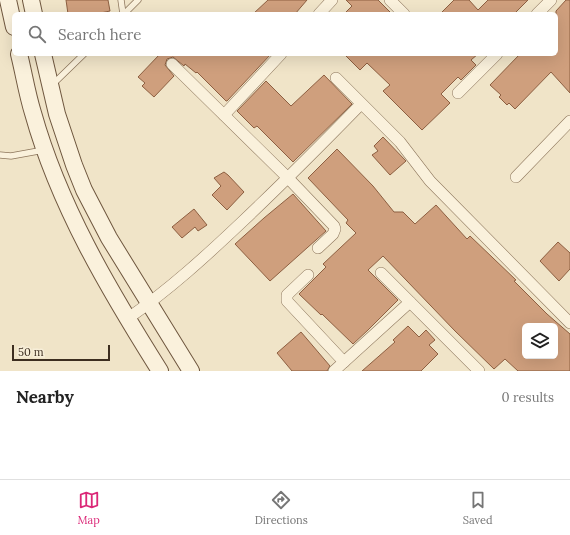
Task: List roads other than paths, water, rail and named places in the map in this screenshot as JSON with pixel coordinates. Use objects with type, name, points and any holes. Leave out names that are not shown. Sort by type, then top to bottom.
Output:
[{"type":"street","points":[[8,0],[12,18]]},
{"type":"street","points":[[31,0],[34,12]]},
{"type":"street","points":[[321,12],[332,0]]},
{"type":"street","points":[[390,0],[402,12]]},
{"type":"street","points":[[539,12],[551,0]]},
{"type":"street","points":[[20,56],[33,114],[44,150],[66,203],[104,280],[160,371]]},
{"type":"street","points":[[43,56],[50,87],[65,140],[84,190],[109,238],[192,371]]},
{"type":"street","points":[[224,115],[279,56]]},
{"type":"street","points":[[458,93],[495,56]]},
{"type":"street","points":[[172,64],[288,178],[334,226],[335,229],[333,234],[318,248]]},
{"type":"street","points":[[336,78],[407,151],[430,182],[570,323]]},
{"type":"street","points":[[127,319],[149,304],[194,268],[288,178],[361,104]]},
{"type":"street","points":[[516,177],[570,121]]},
{"type":"street","points":[[381,273],[479,371]]},
{"type":"street","points":[[308,275],[287,295],[287,300],[344,362]]},
{"type":"street","points":[[334,371],[410,302]]},
{"type":"lane","points":[[121,0],[124,12]]},
{"type":"lane","points":[[126,12],[138,0]]},
{"type":"lane","points":[[50,87],[82,56]]},
{"type":"lane","points":[[0,155],[11,156],[44,150]]}]
